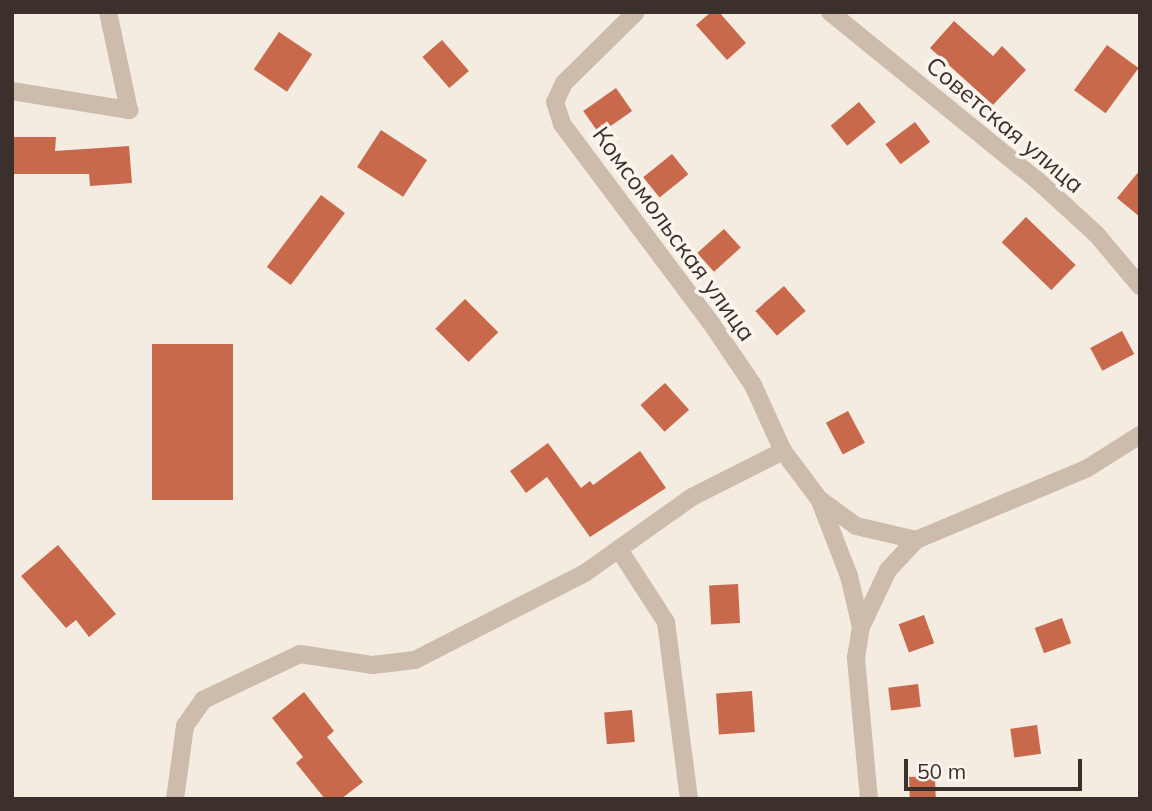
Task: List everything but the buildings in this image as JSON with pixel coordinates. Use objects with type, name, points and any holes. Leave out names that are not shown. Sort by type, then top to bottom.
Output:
[{"type":"street","points":[[12,91],[129,110],[108,12]]},
{"type":"street","name":"Комсомольская улица","points":[[636,12],[564,83],[555,102],[558,113],[753,384],[783,451],[819,499],[849,576],[861,627]]},
{"type":"street","name":"Советская улица","points":[[830,12],[1037,180],[1097,235],[1140,286]]},
{"type":"street","name":"Комсомольская улица","points":[[869,799],[856,658],[861,627],[888,570],[916,540],[1086,469],[1140,435]]},
{"type":"street","points":[[175,799],[185,726],[203,700],[300,654],[373,665],[415,660],[561,586],[620,551],[692,497],[783,451]]},
{"type":"street","name":"Комсомольская улица","points":[[819,499],[856,526],[916,540]]},
{"type":"street","points":[[620,551],[666,622],[689,799]]}]
